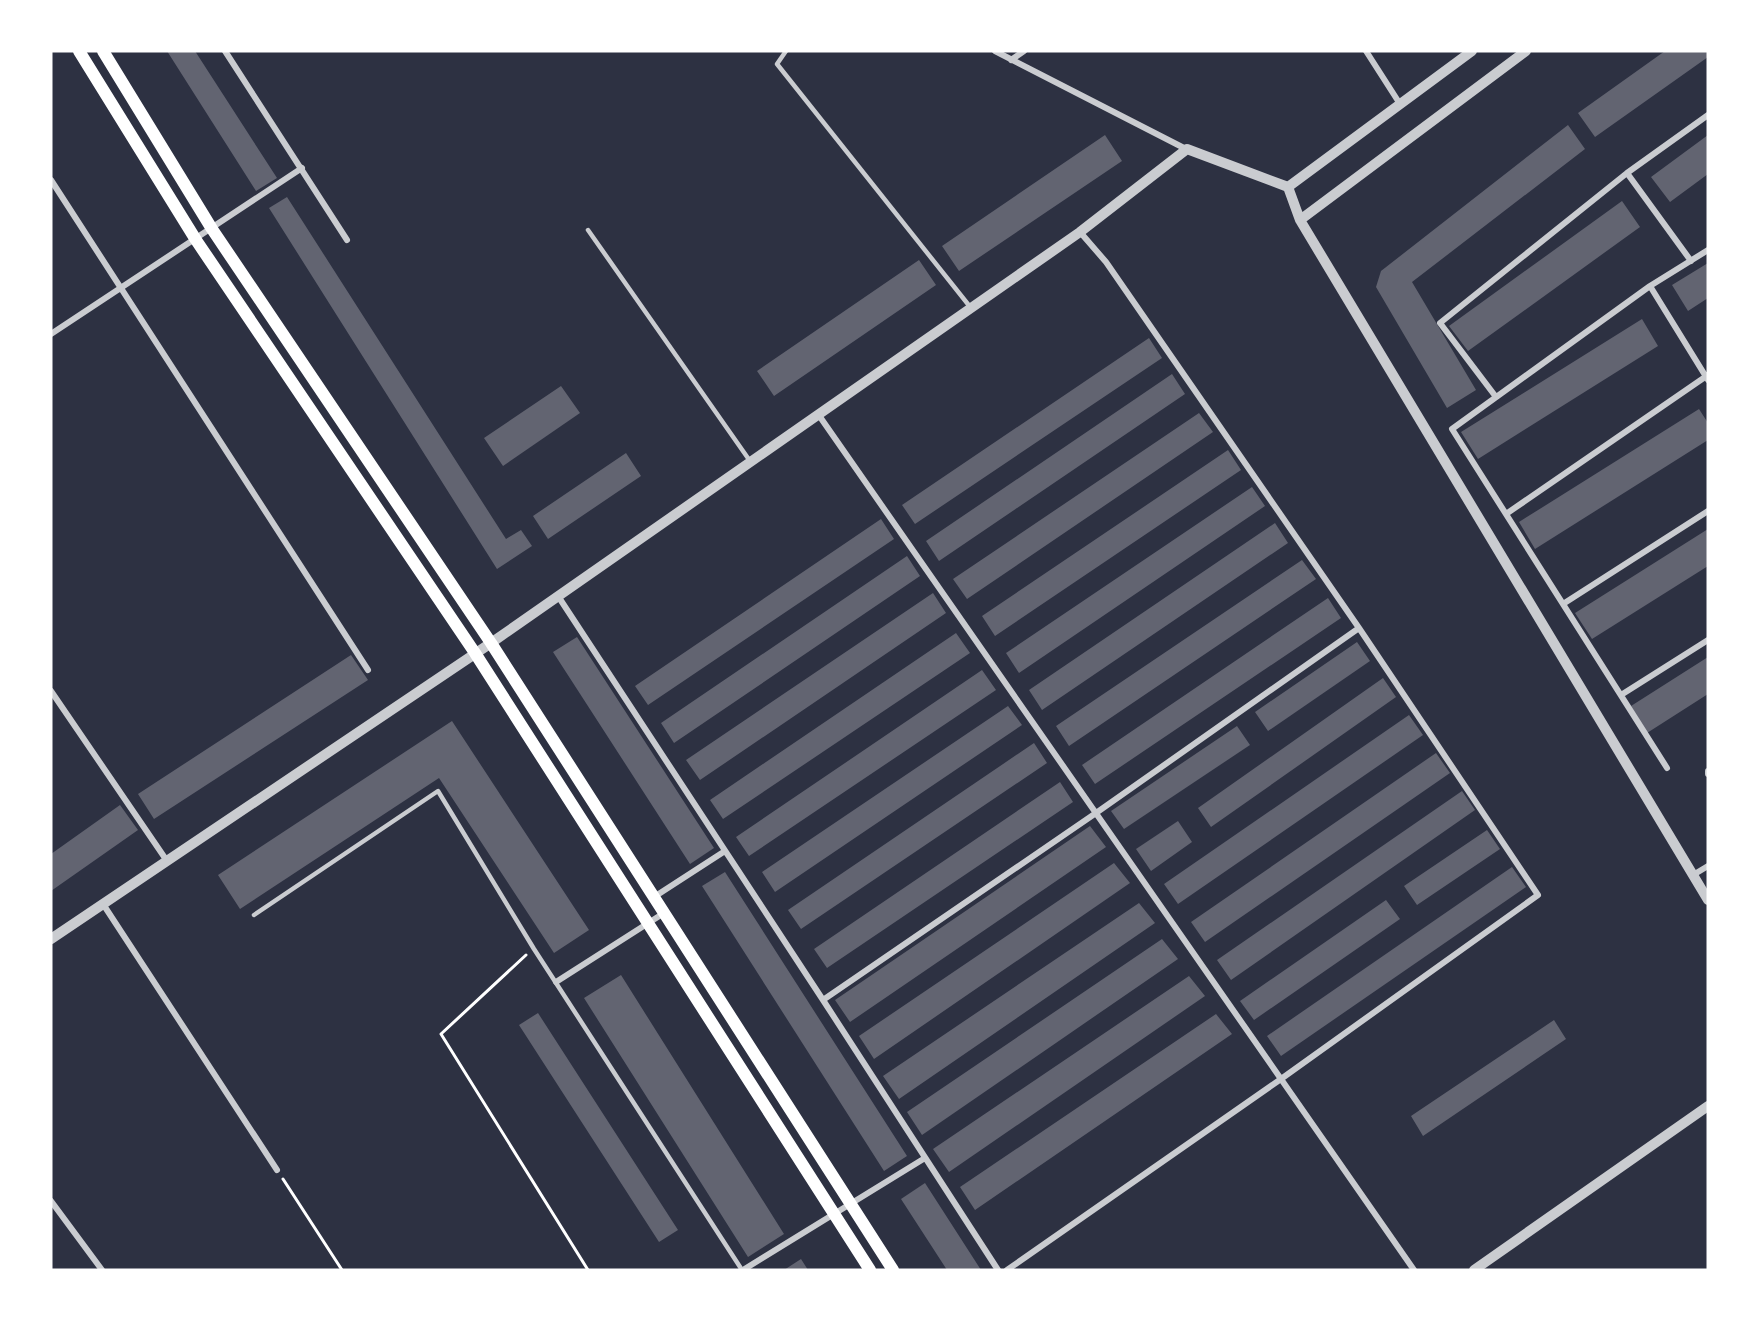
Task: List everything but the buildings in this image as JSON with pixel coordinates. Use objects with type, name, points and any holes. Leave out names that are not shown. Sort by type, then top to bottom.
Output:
[{"type":"main road","points":[[79,51],[196,240],[475,653],[870,1270]]},
{"type":"main road","points":[[103,51],[212,230],[491,643],[893,1270]]},
{"type":"street","points":[[225,51],[303,168],[347,240]]},
{"type":"street","points":[[995,51],[1186,149],[1288,187],[1300,220],[1708,900]]},
{"type":"street","points":[[1011,60],[1024,51]]},
{"type":"street","points":[[1366,51],[1400,104]]},
{"type":"street","points":[[1288,187],[1472,51]]},
{"type":"street","points":[[1300,220],[1526,51]]},
{"type":"street","points":[[1496,397],[1440,323],[1627,173],[1708,115]]},
{"type":"street","points":[[51,939],[491,643],[1080,231],[1186,149]]},
{"type":"street","points":[[51,334],[303,168]]},
{"type":"street","points":[[1627,173],[1691,261]]},
{"type":"street","points":[[51,180],[368,670]]},
{"type":"street","points":[[1007,1270],[1281,1079],[1538,895],[1359,628],[1106,262],[1080,231]]},
{"type":"street","points":[[1667,768],[1452,429],[1650,286],[1708,250]]},
{"type":"street","points":[[1506,514],[1707,377],[1650,286]]},
{"type":"street","points":[[818,414],[1414,1270]]},
{"type":"street","points":[[1563,604],[1708,511]]},
{"type":"street","points":[[558,596],[998,1270]]},
{"type":"street","points":[[823,1000],[1096,813],[1359,628]]},
{"type":"street","points":[[1621,695],[1708,640]]},
{"type":"street","points":[[51,691],[167,861]]},
{"type":"street","points":[[654,897],[725,851]]},
{"type":"street","points":[[1693,875],[1708,866]]},
{"type":"street","points":[[103,904],[277,1170]]},
{"type":"street","points":[[556,982],[664,913]]},
{"type":"street","points":[[1474,1270],[1708,1106]]},
{"type":"street","points":[[742,1270],[925,1158]]},
{"type":"street","points":[[51,1201],[102,1270]]},
{"type":"lane","points":[[786,51],[777,64],[971,308]]},
{"type":"lane","points":[[588,230],[750,461]]},
{"type":"lane","points":[[254,915],[438,791],[534,949],[742,1270]]},
{"type":"path","points":[[534,949],[441,1034],[588,1270]]},
{"type":"path","points":[[277,1170],[342,1270]]}]
